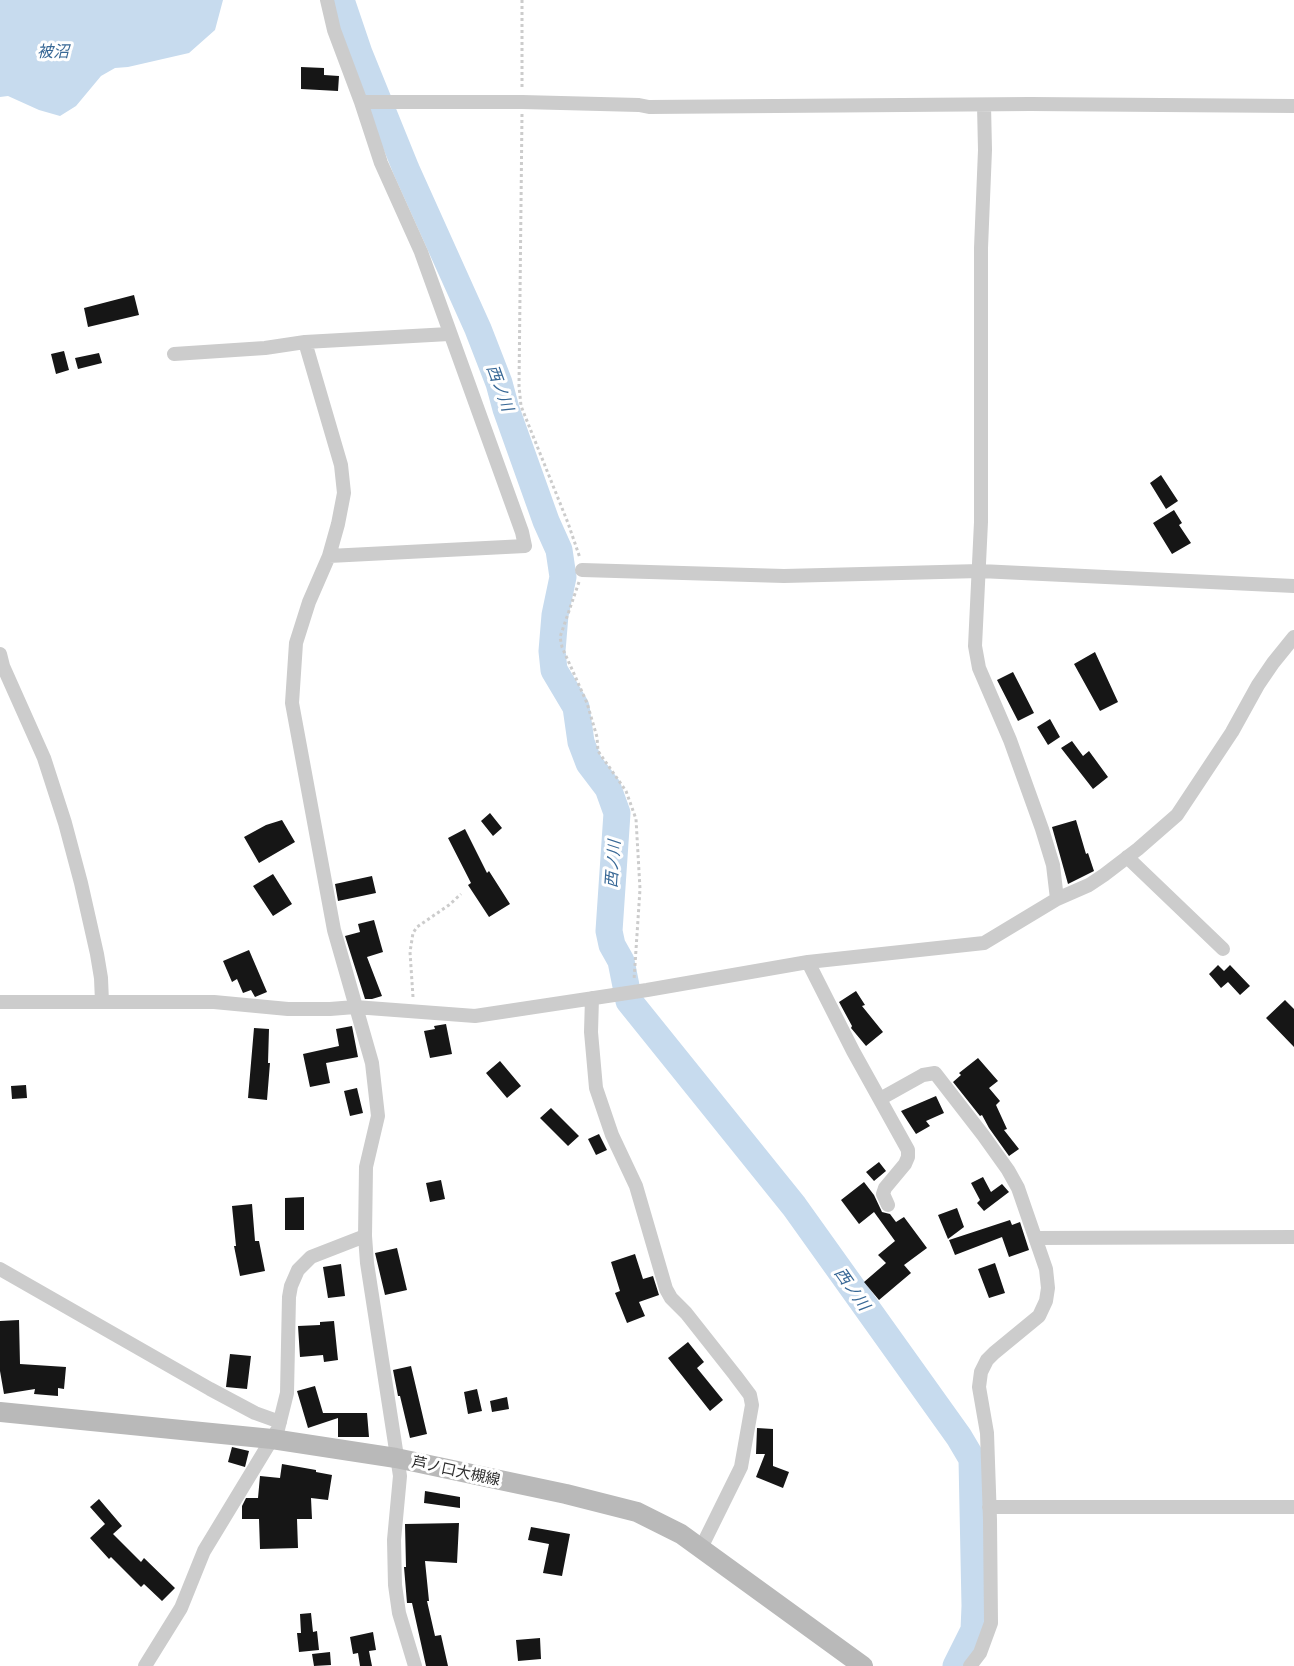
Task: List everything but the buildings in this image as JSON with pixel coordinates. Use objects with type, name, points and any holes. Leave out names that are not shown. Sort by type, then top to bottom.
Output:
[{"type":"main road","name":"芦ノ口大槻線","points":[[0,1412],[276,1431],[566,1494],[638,1512],[660,1522],[701,1548],[863,1666]]},
{"type":"street","points":[[327,0],[333,30],[362,102],[381,163],[421,252],[522,532],[525,546],[329,556]]},
{"type":"street","points":[[362,102],[522,102],[649,107],[1294,106]]},
{"type":"street","points":[[984,105],[980,571],[975,646],[979,668],[1026,782],[1053,865],[1057,898]]},
{"type":"street","points":[[174,354],[266,348],[305,342],[449,334]]},
{"type":"street","points":[[305,342],[341,465],[344,493],[329,556],[309,602],[296,643],[292,703],[334,930],[372,1063],[378,1116],[366,1167],[365,1236],[375,1322],[400,1476],[394,1540],[395,1585],[399,1613],[415,1666]]},
{"type":"street","points":[[582,570],[784,576],[980,571],[1294,586]]},
{"type":"street","points":[[0,1002],[214,1002],[288,1009],[330,1010],[355,1007],[475,1016],[808,962],[984,943],[1057,898],[1089,885],[1127,857],[1177,814],[1232,732],[1263,677],[1294,637]]},
{"type":"street","points":[[0,654],[19,704],[44,758],[64,823],[81,883],[97,954],[102,1002]]},
{"type":"street","points":[[1127,857],[1223,949]]},
{"type":"street","points":[[808,962],[848,1042],[908,1150],[905,1164],[885,1188],[883,1194],[888,1205]]},
{"type":"street","points":[[592,998],[591,1032],[596,1088],[612,1135],[636,1186],[666,1290],[750,1395],[752,1405],[741,1467],[701,1548]]},
{"type":"street","points":[[880,1099],[923,1075],[935,1073],[1008,1170],[1018,1188],[1046,1269],[1048,1288],[1046,1301],[1039,1316],[994,1353],[987,1360],[981,1372],[979,1387],[987,1433],[991,1623],[983,1646],[970,1666]]},
{"type":"street","points":[[145,1666],[181,1608],[204,1551],[276,1431],[287,1393],[289,1297],[294,1277],[311,1257],[365,1236]]},
{"type":"street","points":[[1036,1238],[1294,1237]]},
{"type":"street","points":[[0,1269],[255,1413],[276,1431]]},
{"type":"street","points":[[989,1507],[1294,1507]]},
{"type":"path","points":[[522,0],[519,374],[521,406],[568,523],[582,570],[578,590],[560,637],[562,647],[586,704],[597,737],[598,751],[626,791],[636,819],[640,889],[626,992]]},
{"type":"path","points":[[414,1011],[410,952],[413,933],[417,927],[453,902],[460,894]]},
{"type":"water","name":"被沼","points":[[0,0],[223,0],[215,30],[189,53],[115,68],[101,76],[76,106],[60,116],[39,110],[8,96],[0,97]]},
{"type":"waterway","name":"西ノ川","points":[[341,0],[359,53],[406,169],[478,329],[546,521],[559,550],[563,577],[555,615],[552,651],[554,670],[576,707],[581,742],[589,763],[608,788],[617,813],[609,931],[612,945],[621,961],[629,1001],[794,1206],[959,1437],[972,1459],[974,1630],[956,1666]]}]
